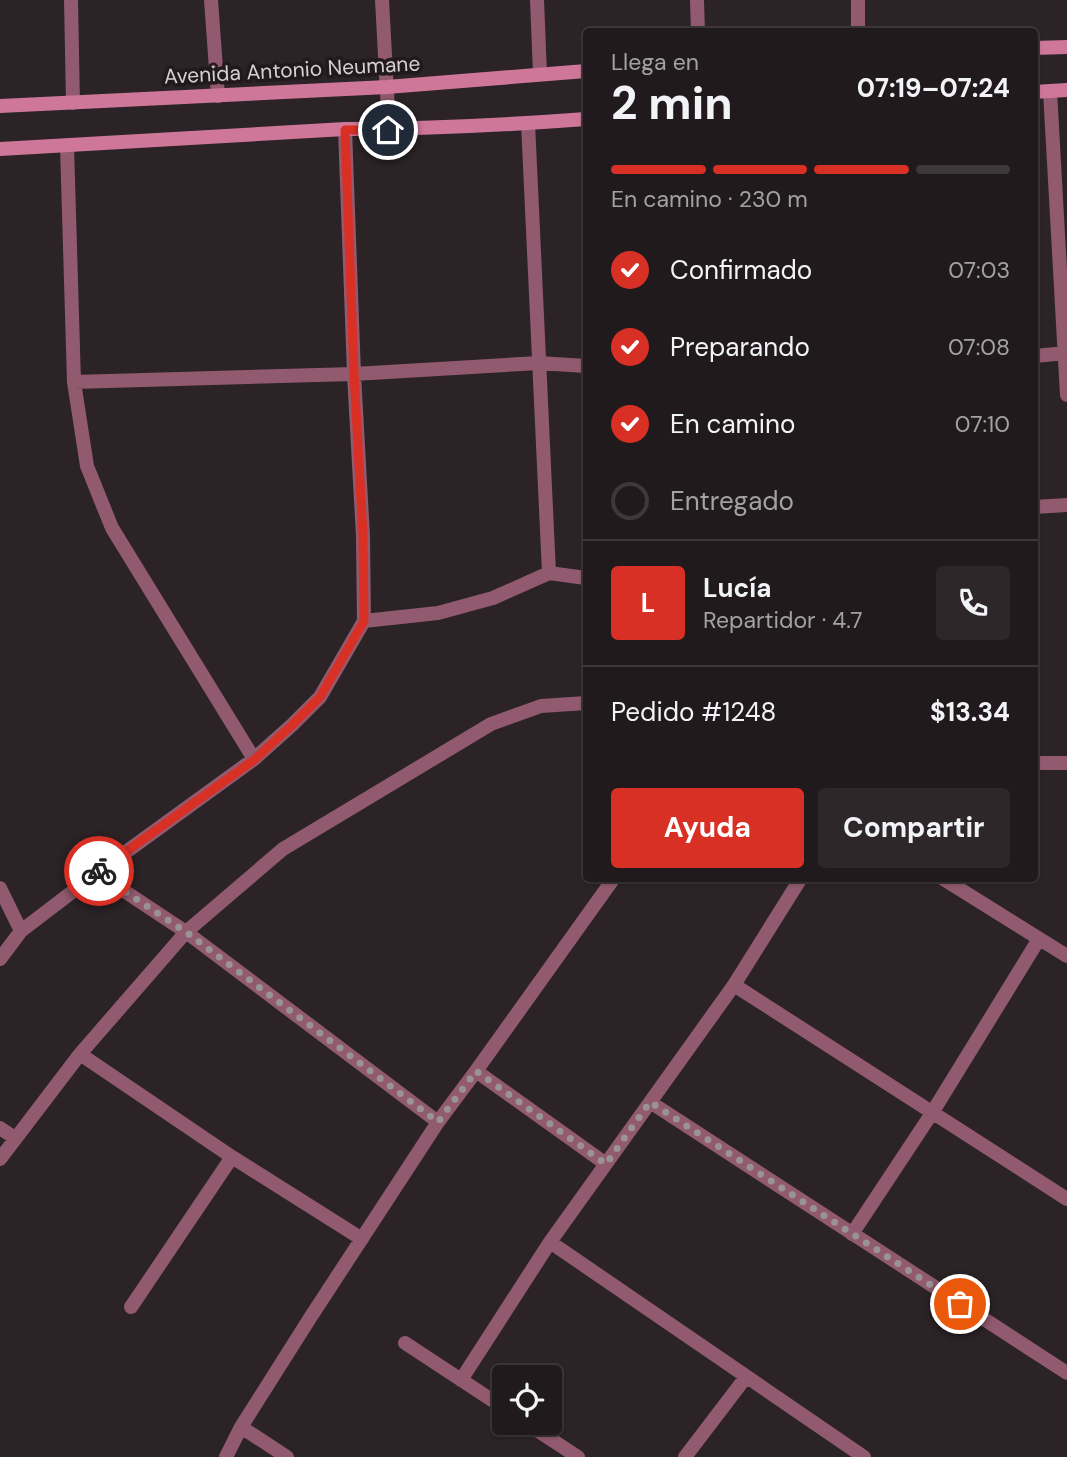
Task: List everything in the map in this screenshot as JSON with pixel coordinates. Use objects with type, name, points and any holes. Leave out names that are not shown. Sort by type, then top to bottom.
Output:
[{"type":"street","points":[[71,0],[73,103]]},
{"type":"street","points":[[211,0],[218,96]]},
{"type":"street","points":[[382,0],[388,130]]},
{"type":"street","points":[[537,0],[540,74]]},
{"type":"street","points":[[697,0],[698,28]]},
{"type":"street","points":[[858,0],[858,28]]},
{"type":"street","points":[[1038,48],[1067,47]]},
{"type":"street","name":"Avenida Antonio Neumane","points":[[0,106],[387,87],[583,71]]},
{"type":"street","points":[[1038,92],[1067,90]]},
{"type":"street","points":[[1050,91],[1067,395]]},
{"type":"street","points":[[0,149],[583,119]]},
{"type":"street","points":[[528,123],[549,573]]},
{"type":"street","points":[[0,959],[20,931],[254,760],[292,725],[320,697],[364,621],[363,536],[345,130]]},
{"type":"street","points":[[67,146],[74,382],[87,466],[112,528],[254,760]]},
{"type":"street","points":[[1038,356],[1065,353]]},
{"type":"street","points":[[74,382],[354,374],[538,363],[583,366]]},
{"type":"street","points":[[1038,507],[1067,505]]},
{"type":"street","points":[[364,621],[438,613],[493,598],[549,573],[583,578]]},
{"type":"street","points":[[0,1159],[80,1054],[186,932],[283,849],[491,724],[541,706],[583,703]]},
{"type":"street","points":[[1038,763],[1067,763]]},
{"type":"street","points":[[97,873],[186,932],[438,1122]]},
{"type":"street","points":[[226,1457],[241,1427],[438,1122],[611,882]]},
{"type":"street","points":[[461,1380],[550,1242],[734,985],[798,882]]},
{"type":"street","points":[[948,882],[1067,956]]},
{"type":"street","points":[[0,888],[20,931]]},
{"type":"street","points":[[852,1234],[932,1113],[1039,939]]},
{"type":"street","points":[[734,985],[1067,1199]]},
{"type":"street","points":[[80,1054],[232,1157],[362,1239]]},
{"type":"street","points":[[476,1071],[606,1164]]},
{"type":"street","points":[[650,1102],[1067,1373]]},
{"type":"street","points":[[0,1128],[15,1138]]},
{"type":"street","points":[[131,1307],[232,1157]]},
{"type":"street","points":[[550,1242],[864,1457]]},
{"type":"street","points":[[405,1343],[492,1400]]},
{"type":"street","points":[[685,1457],[746,1377]]},
{"type":"street","points":[[241,1427],[288,1457]]},
{"type":"street","points":[[544,1435],[578,1457]]},
{"type":"way so far","points":[[99,871],[97,873],[186,932],[438,1122],[476,1071],[606,1164],[650,1102],[960,1304]]},
{"type":"route","points":[[99,871],[254,760],[292,725],[320,697],[364,621],[363,536],[345,130],[388,130]]}]
